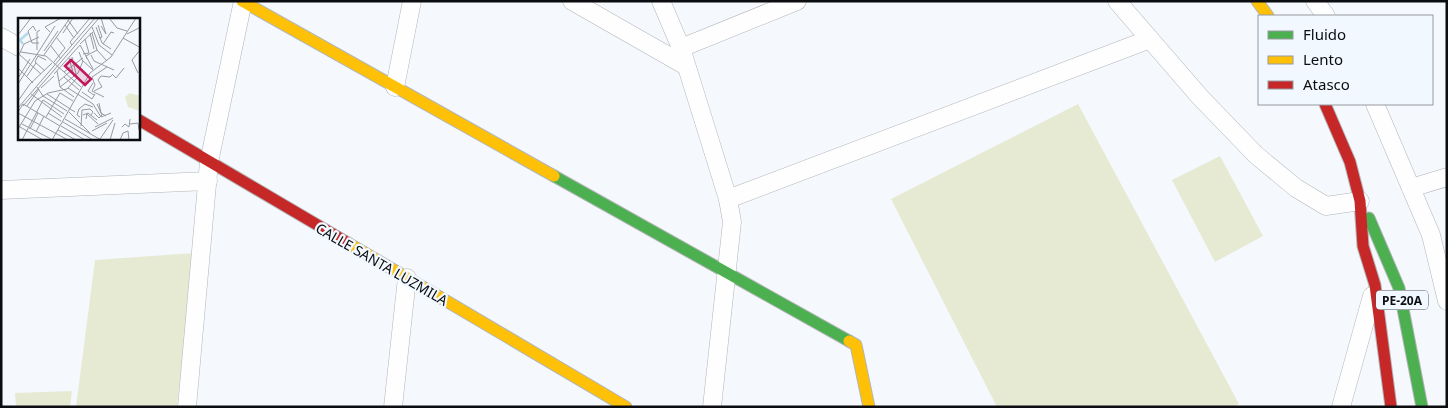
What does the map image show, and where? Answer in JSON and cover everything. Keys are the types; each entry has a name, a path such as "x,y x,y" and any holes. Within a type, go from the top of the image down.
{"main road":[{"path":"242,1 856,345 869,407"},
{"path":"1257,1 1267,15"},
{"name":"PE-20A","path":"1324,105 1350,162 1360,201 1363,246 1375,285 1391,407"},
{"name":"CALLE SANTA LUZMILA","path":"140,121 626,407"},
{"name":"PE-20A","path":"1360,201 1382,244 1399,288 1422,407"}],"street":[{"path":"187,407 209,162 242,1"},
{"path":"395,87 412,1"},
{"path":"572,1 686,66"},
{"path":"661,1 681,48 728,199 732,222 712,407"},
{"path":"681,48 797,1"},
{"path":"1117,1 1200,97 1256,155 1296,188 1326,206 1360,201"},
{"path":"1315,1 1325,15"},
{"path":"1,37 18,46"},
{"path":"728,199 1150,39"},
{"path":"1375,105 1431,235 1447,301"},
{"path":"1411,188 1447,177"},
{"path":"1,190 208,181"},
{"path":"393,407 407,278"},
{"path":"1341,407 1375,285"}],"green space":[{"path":"1078,104 1239,404 1233,407 997,407 891,199"},
{"path":"1220,156 1263,236 1215,262 1172,180"},
{"path":"194,253 177,407 76,407 95,260"},
{"path":"72,391 70,407 16,407 15,393"}],"traffic: fast":[{"path":"554,176 849,341"},
{"path":"1369,218 1399,288 1422,407"}],"traffic: slow":[{"path":"242,1 554,176"},
{"path":"1257,1 1267,15"},
{"path":"348,243 626,407"},
{"path":"849,341 856,345 869,407"}],"traffic: jam":[{"path":"1325,105 1350,162 1360,201 1363,246 1375,285 1391,407"},
{"path":"140,121 348,243"}]}
